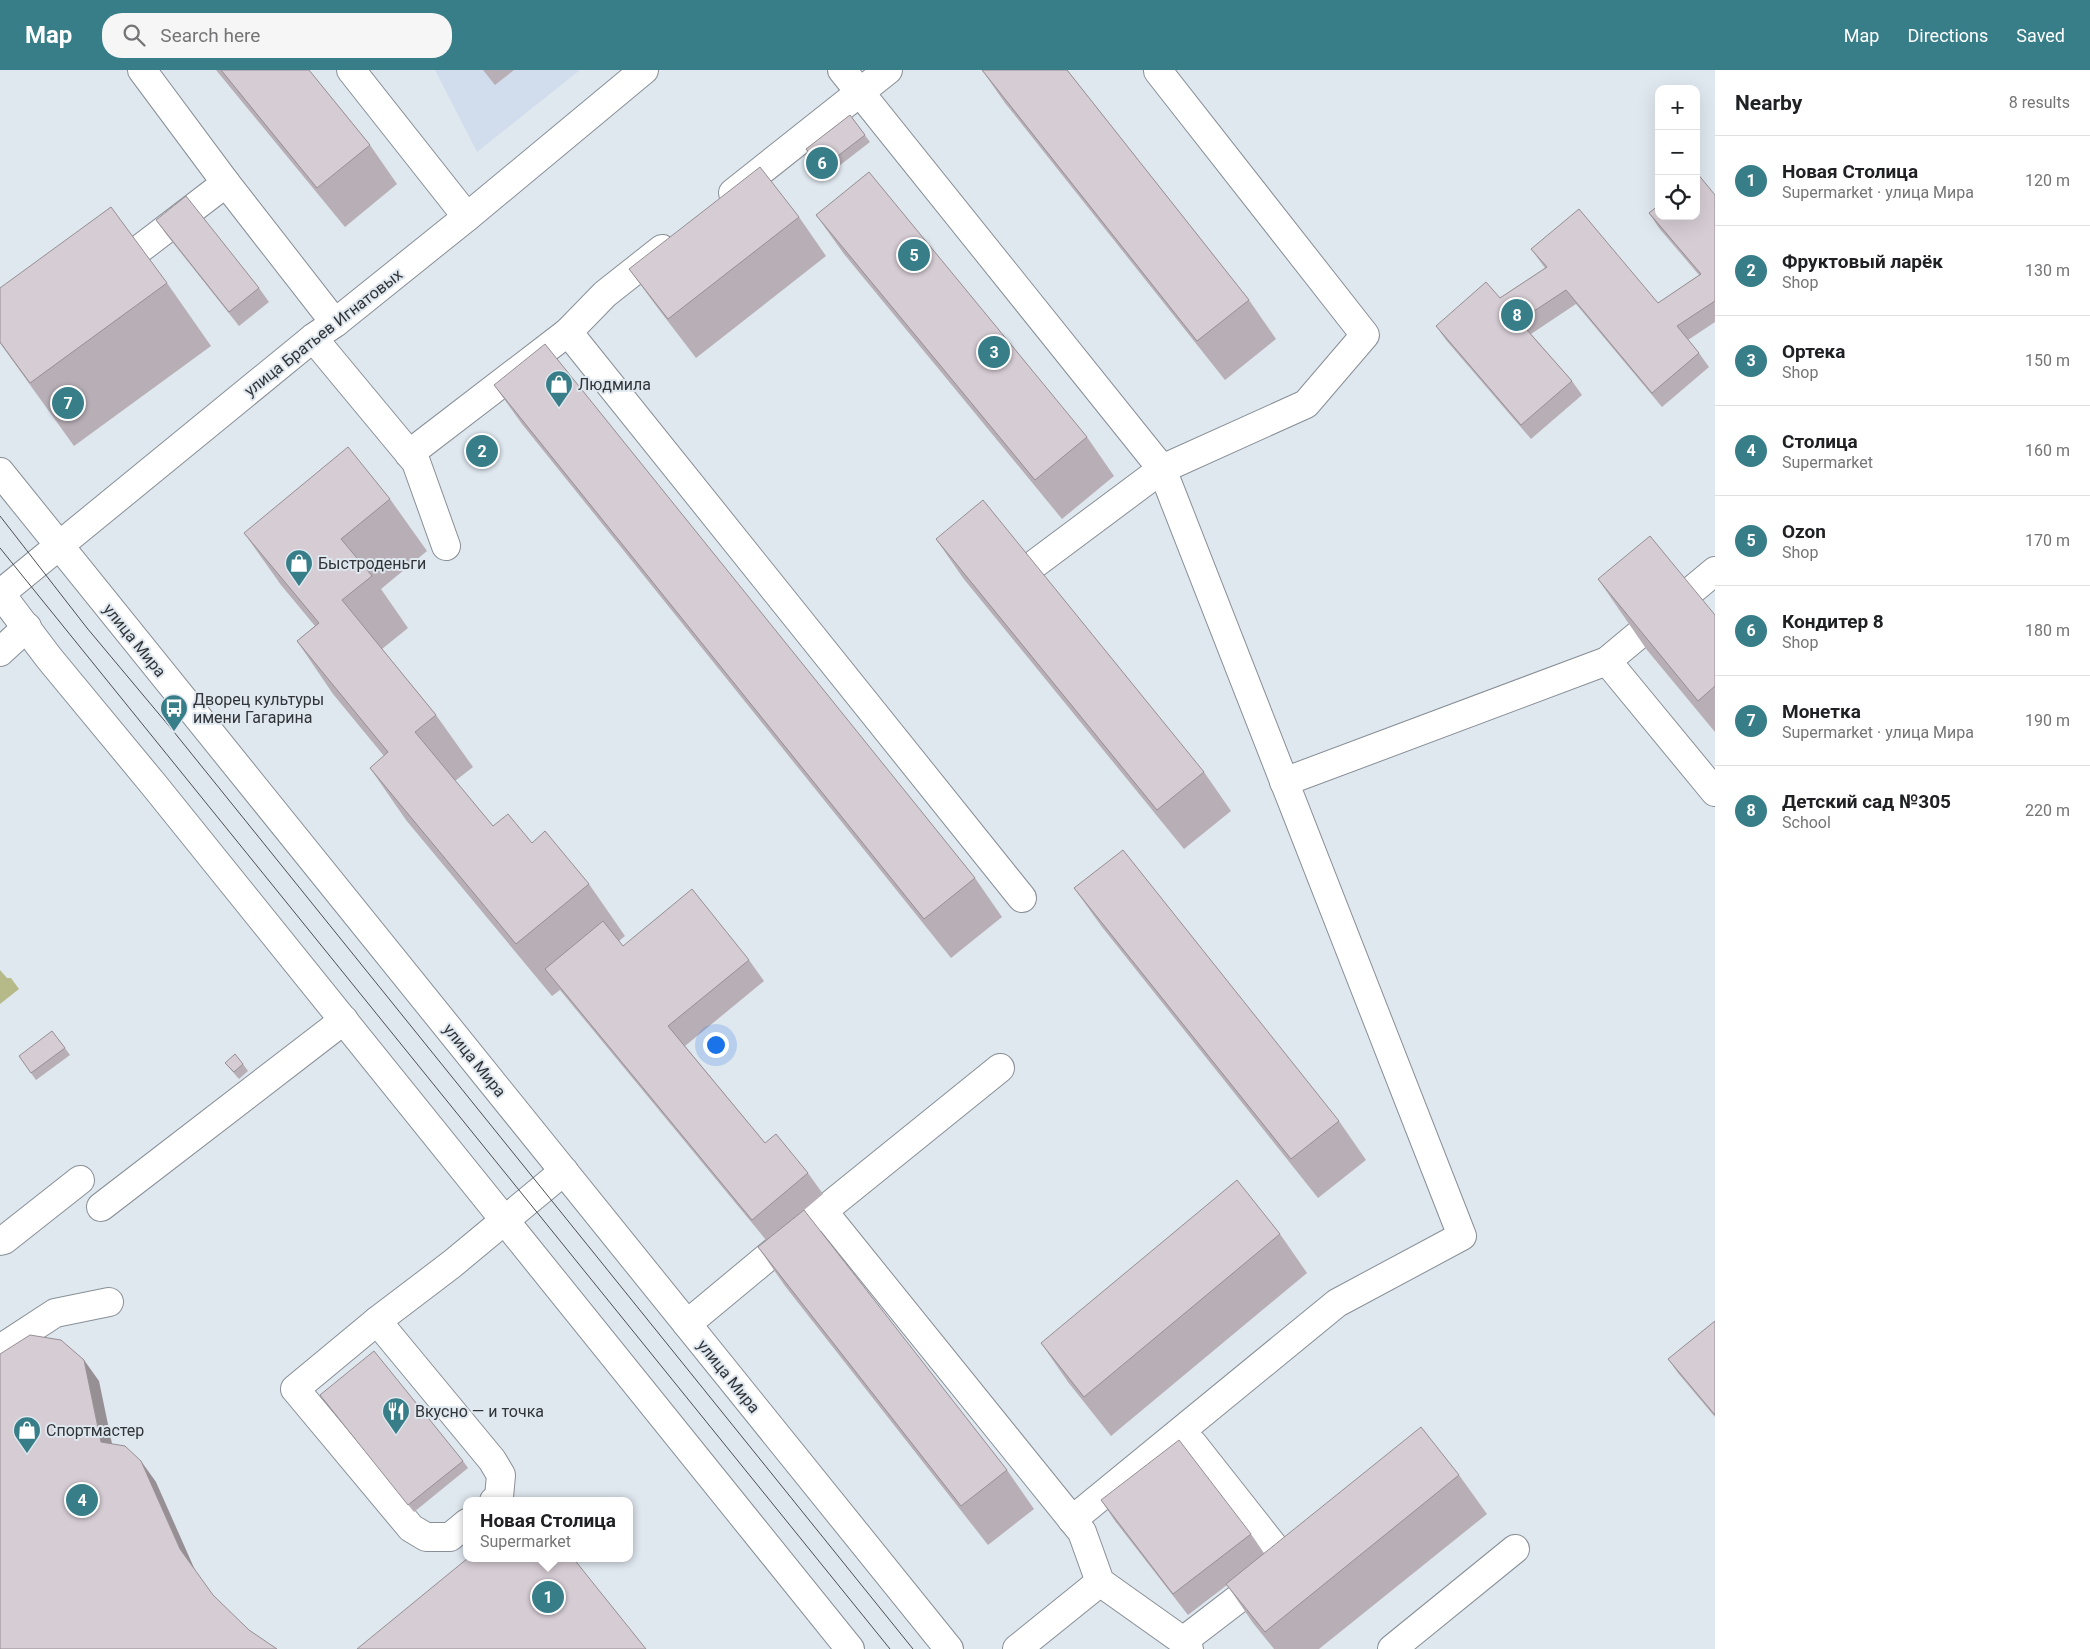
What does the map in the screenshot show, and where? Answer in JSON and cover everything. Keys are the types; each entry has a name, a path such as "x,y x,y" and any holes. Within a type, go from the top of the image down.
{"main road":[{"path":"142,70 226,183 335,323"},
{"path":"351,70 467,217"},
{"name":"улица Братьев Игнатовых","path":"0,594 313,338 335,323 467,217 644,70"},
{"path":"842,70 1162,468 1462,1236 1337,1303 1077,1526"},
{"path":"713,208 888,70"},
{"path":"1036,563 1162,468 1306,404 1365,335 1158,71"},
{"path":"95,283 226,183"},
{"path":"409,454 568,332 606,294 682,232"},
{"path":"568,332 1022,898"},
{"path":"313,338 416,462 446,546"},
{"name":"улица Мира","path":"0,472 949,1649"},
{"path":"1284,782 1607,661 1715,571"},
{"path":"0,594 27,626 49,658 505,1219 850,1649"},
{"path":"0,652 27,626"},
{"path":"1607,661 1715,792"},
{"path":"101,1207 344,1020"},
{"path":"687,1324 822,1211 1000,1068"},
{"path":"463,1526 450,1536 426,1537 411,1528 295,1389 377,1321 452,1264 564,1171"},
{"path":"0,1241 4,1240 80,1180"},
{"path":"822,1211 1077,1526 1100,1582 1186,1645 1286,1562 1193,1444 1077,1526"},
{"path":"0,1349 55,1313 109,1302"},
{"path":"377,1321 492,1460 501,1475 499,1497"},
{"path":"1392,1649 1515,1549"},
{"path":"1017,1649 1100,1582"}],"shaded area":[{"path":"435,70 580,70 477,152"}],"green space":[{"path":"0,970 7,978 11,978 19,989 0,1004"}],"building":[{"path":"221,70 309,70 370,145 317,188"},
{"path":"982,70 1067,70 1249,300 1197,341"},
{"path":"850,115 865,135 821,169 806,149"},
{"path":"760,167 799,217 668,319 629,269"},
{"path":"869,172 1087,437 1035,480 816,215"},
{"path":"1700,177 1715,195 1715,301 1677,326 1699,353 1652,393 1566,290 1519,321 1572,381 1521,425 1436,326 1486,282 1500,298 1547,267 1531,249 1579,209 1658,303 1701,274 1649,213 1655,208 1655,220 1700,220"},
{"path":"186,196 259,288 229,312 156,220"},
{"path":"111,207 167,283 30,383 0,342 0,288"},
{"path":"545,344 975,878 924,919 494,385"},
{"path":"348,447 390,499 341,539 372,576 342,600 436,715 415,732 493,826 508,814 532,843 545,831 589,884 516,944 370,768 388,752 297,641 319,623 244,533"},
{"path":"983,500 1204,772 1157,810 936,539"},
{"path":"1650,536 1715,615 1715,686 1698,701 1598,579"},
{"path":"1123,850 1339,1121 1291,1159 1074,888"},
{"path":"692,889 749,960 668,1026 765,1143 776,1134 808,1173 752,1220 545,969 603,921 623,946"},
{"path":"52,1031 65,1048 31,1073 19,1056"},
{"path":"235,1054 243,1064 234,1072 225,1063"},
{"path":"1237,1180 1280,1234 1084,1397 1041,1343"},
{"path":"804,1210 1007,1470 961,1506 758,1247"},
{"path":"1715,1321 1715,1415 1668,1359"},
{"path":"30,1335 61,1340 84,1360 101,1442 125,1446 141,1461 180,1549 213,1595 249,1630 277,1649 0,1649 0,1354"},
{"name":"Вкусно — и точка","path":"374,1351 463,1461 408,1505 320,1395"},
{"path":"1421,1427 1459,1475 1265,1632 1226,1584"},
{"path":"1179,1440 1251,1534 1173,1594 1101,1500"},
{"path":"463,1562 576,1562 646,1649 357,1649"}],"tram line":[{"path":"0,516 87,628 174,732 913,1649"},
{"path":"0,548 890,1649"}],"place":[{"name":"Кондитер 8","path":"822,163"},
{"name":"Ozon","path":"914,255"},
{"name":"Детский сад №305","path":"1517,315"},
{"name":"Ортека","path":"994,352"},
{"name":"Монетка","path":"68,403"},
{"name":"Людмила","path":"559,408"},
{"name":"Фруктовый ларёк","path":"482,451"},
{"name":"Быстроденьги","path":"299,587"},
{"name":"Дворец культуры имени Гагарина","path":"174,732"},
{"name":"Вкусно — и точка","path":"396,1435"},
{"name":"Спортмастер","path":"27,1454"},
{"name":"Столица","path":"82,1500"},
{"name":"Новая Столица","path":"548,1597"}]}
